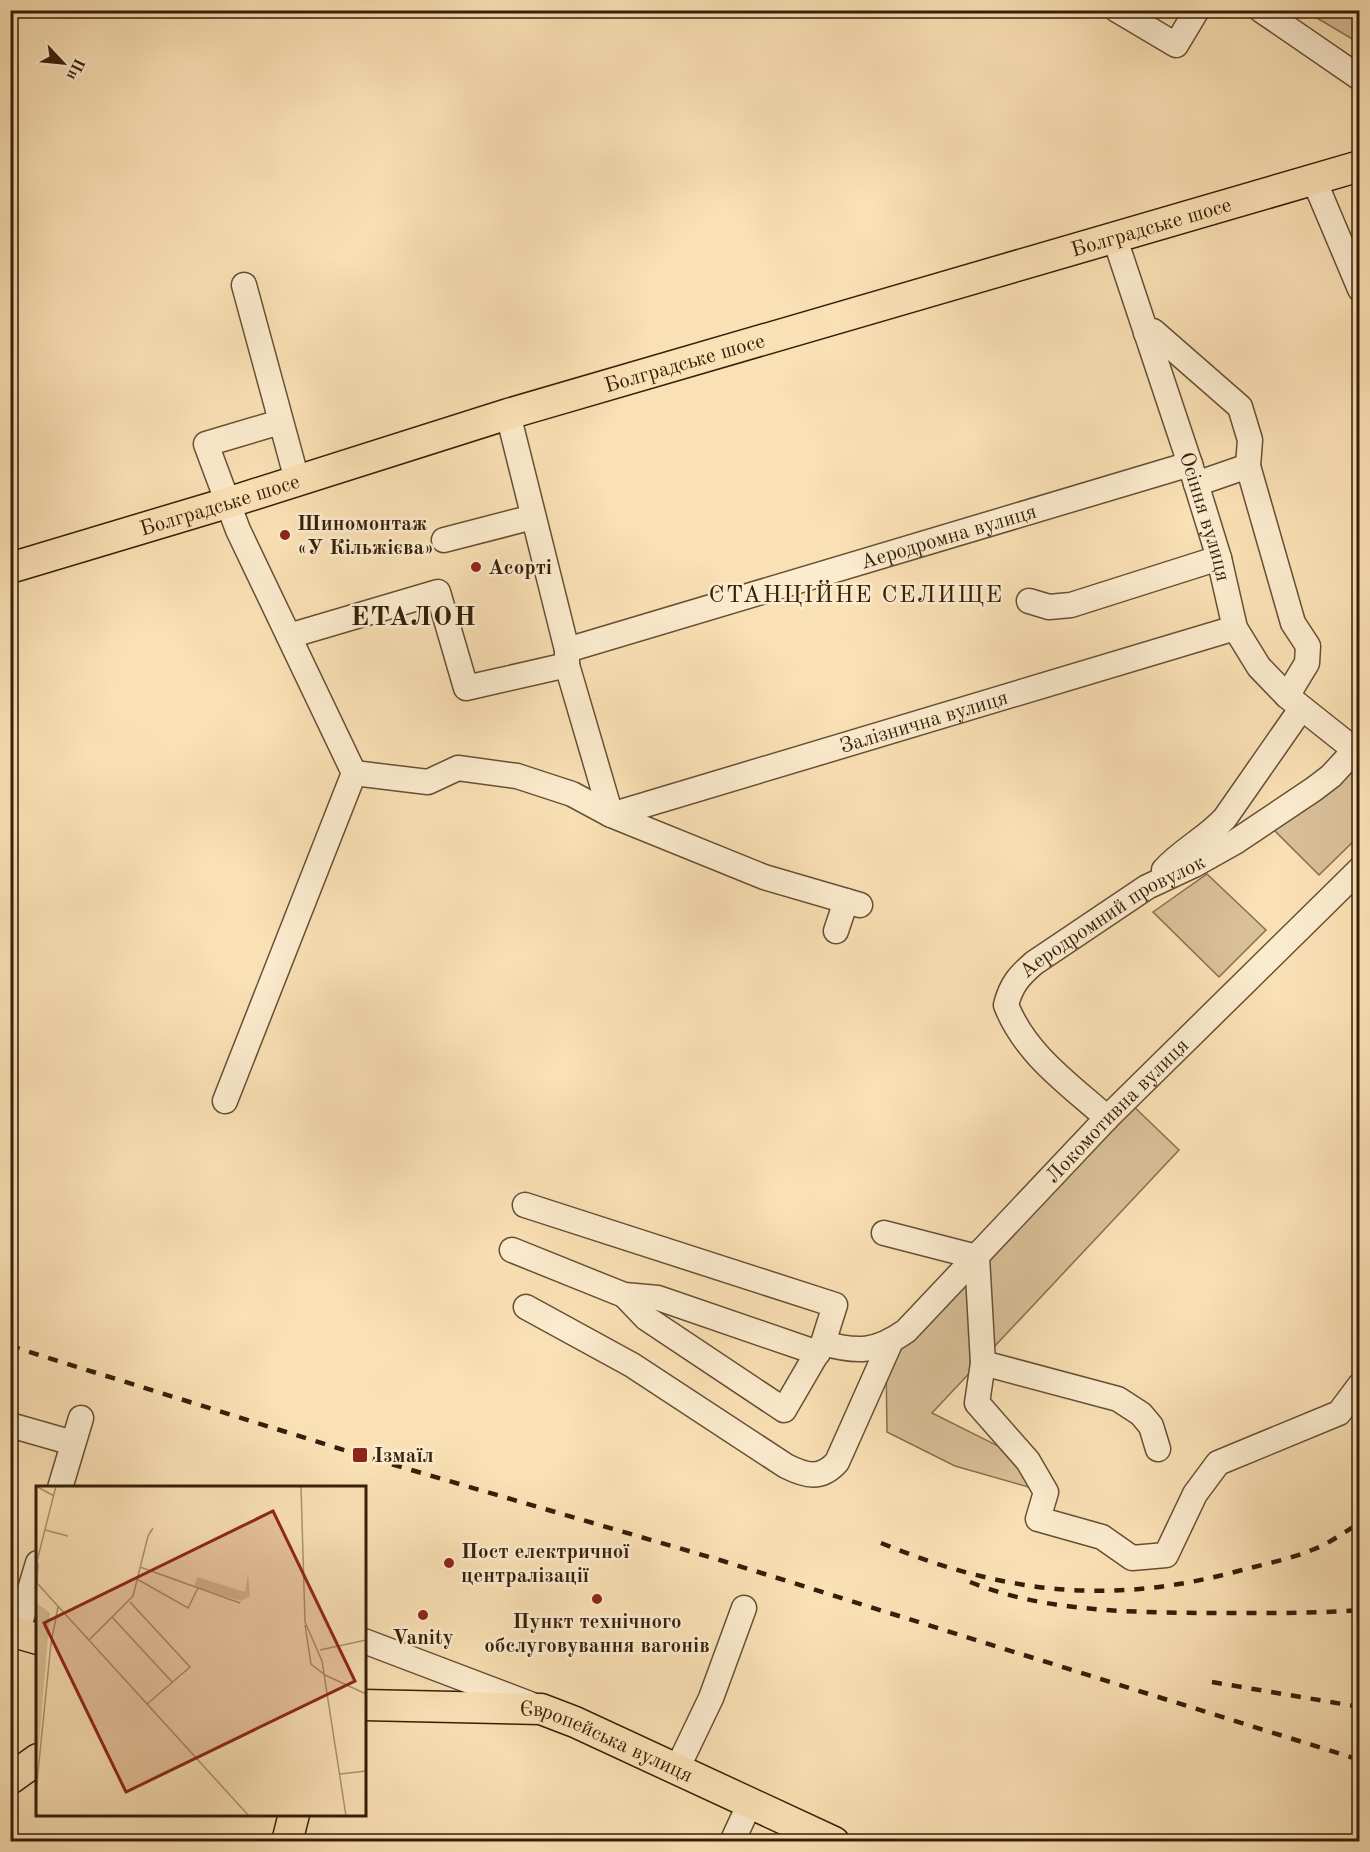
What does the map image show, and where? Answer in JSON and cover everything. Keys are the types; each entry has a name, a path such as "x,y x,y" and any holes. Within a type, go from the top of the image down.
{"main road":[{"name":"Болградське шосе","path":"10,567 227,503 508,414 1359,166"},
{"name":"Європейська вулиця","path":"366,1705 541,1708 834,1842"},
{"path":"10,1779 36,1760"},
{"path":"287,1842 294,1816"}],"street":[{"path":"1117,10 1176,45 1197,10"},
{"path":"1261,10 1359,78"},
{"path":"1314,180 1359,289"},
{"name":"Осіння вулиця","path":"1114,239 1193,474 1219,558 1235,628 1259,667 1294,702 1357,752"},
{"path":"244,285 297,480"},
{"path":"1146,333 1153,331 1240,407 1250,440 1248,466 1293,623 1308,646 1307,663 1294,702 1225,818 1211,834 1173,859 1147,887"},
{"path":"508,414 567,657 611,815"},
{"path":"225,1101 354,773 227,503 206,444 280,422"},
{"name":"Аеродромна вулиця","path":"289,636 438,592 466,688 1193,474 1248,466"},
{"path":"444,540 533,517"},
{"path":"1029,601 1049,607 1071,605 1219,558"},
{"name":"Залізнична вулиця","path":"611,815 1235,628"},
{"name":"Аеродромний провулок","path":"1107,1118 1041,1059 1012,1020 1006,1005 1010,989 1019,975 1147,887 1194,865 1235,842 1314,789 1357,752"},
{"path":"354,773 428,782 458,768 518,776 572,794 611,815 764,877 853,903 836,931"},
{"name":"Локомотивна вулиця","path":"883,1345 906,1331 1107,1118 1359,869"},
{"path":"525,1205 835,1305 821,1348 784,1410 646,1318 624,1295"},
{"path":"884,1233 977,1257 983,1363 977,1403 1028,1461 1046,1492 1038,1519 1102,1537 1132,1558 1166,1555 1195,1494 1218,1463 1339,1413 1359,1385"},
{"path":"512,1250 624,1295 658,1298 821,1348 846,1349 883,1345 837,1462 829,1472 812,1476 798,1472 769,1456 624,1361 526,1306"},
{"path":"983,1363 1118,1399 1141,1414 1151,1426 1158,1449"},
{"path":"61,1486 81,1418"},
{"path":"10,1425 73,1443"},
{"path":"22,1634 36,1572"},
{"path":"676,1769 711,1698 744,1608"},
{"path":"366,1642 541,1708"},
{"path":"448,1707 454,1674"},
{"path":"732,1842 750,1803"}],"shaded area":[{"path":"1305,11 1359,11 1359,43"},
{"path":"1355,770 1359,774 1359,836 1319,875 1273,829"},
{"path":"1207,874 1266,930 1219,977 1153,912"},
{"path":"1127,1100 1179,1150 932,1413 1028,1461 1046,1492 955,1466 887,1432 886,1358"}],"railway":[{"path":"10,1346 360,1455 723,1561 1360,1760"},
{"path":"881,1543 971,1574 1059,1589 1103,1591 1148,1588 1194,1581 1277,1561 1318,1547 1360,1523"},
{"path":"970,1582 1025,1599 1083,1608 1171,1613 1360,1610"},
{"path":"1212,1682 1360,1707"}],"place":[{"name":"Шиномонтаж «У Кільжієва»","path":"285,535"},
{"name":"Асорті","path":"476,567"},
{"name":"Ізмаїл","path":"360,1455"},
{"name":"Пост електричної централізації","path":"449,1563"},
{"name":"Пункт технічного обслуговування вагонів","path":"597,1599"},
{"name":"Vanity","path":"423,1615"}],"district":[{"name":"СТАНЦІЙНЕ СЕЛИЩЕ","path":"856,594"},
{"name":"ЕТАЛОН","path":"414,616"}]}
